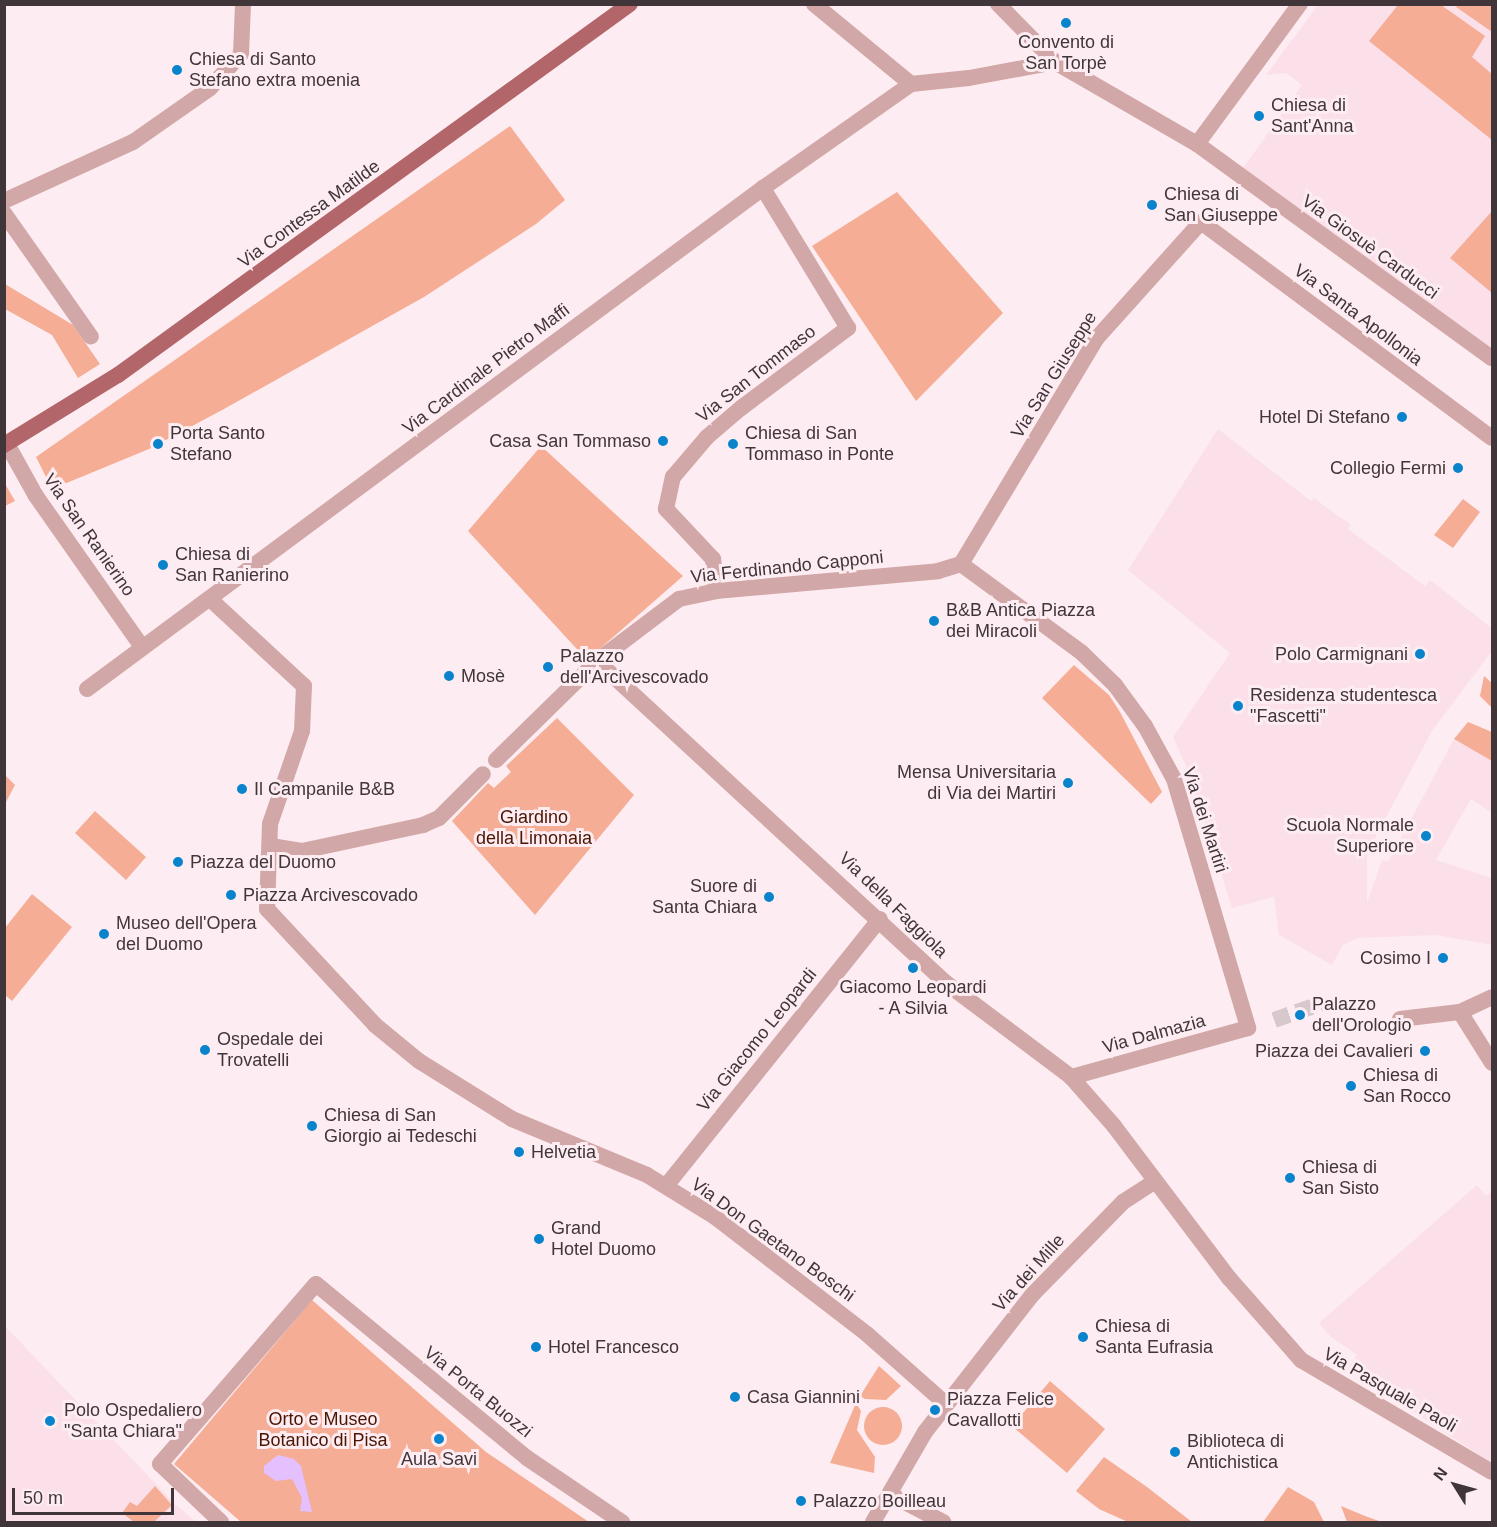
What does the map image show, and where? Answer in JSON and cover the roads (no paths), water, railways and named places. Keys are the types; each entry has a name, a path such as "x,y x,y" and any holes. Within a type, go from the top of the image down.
{"main road":[{"name":"Via Contessa Matilde","path":"6,445 118,375 630,4"}],"street":[{"path":"4,201 133,142 210,88 241,54 243,4"},
{"path":"814,4 911,84 969,78 1055,62"},
{"name":"Via Giosuè Carducci","path":"998,4 1055,62 1197,144 1492,358"},
{"path":"1197,144 1300,4"},
{"name":"Via Cardinale Pietro Maffi","path":"87,689 763,188 911,84"},
{"name":"Via San Tommaso","path":"716,591 713,559 666,509 673,477 707,437 732,415 848,328 763,188"},
{"path":"4,213 91,336"},
{"name":"Via Santa Apollonia","path":"1201,222 1492,438"},
{"name":"Via San Giuseppe","path":"961,564 1096,339 1201,222"},
{"name":"Via San Ranierino","path":"6,445 36,496 142,647"},
{"name":"Via Ferdinando Capponi","path":"496,760 597,661 679,600 716,591 938,571 961,564"},
{"name":"Via dei Martiri","path":"961,564 1082,653 1115,685 1145,726 1174,779 1248,1028"},
{"path":"210,599 304,686 306,698 294,762 270,824 271,846 295,852 312,850 439,818 483,774"},
{"name":"Via della Faggiola","path":"597,661 946,982 1071,1077 1114,1126 1154,1182"},
{"name":"Via Don Gaetano Boschi","path":"271,846 267,909 375,1025 419,1061 512,1119 621,1163 666,1186 716,1217 875,1341 946,1404"},
{"name":"Via Giacomo Leopardi","path":"666,1186 880,919"},
{"path":"1400,1019 1460,1012 1492,997"},
{"path":"1460,1012 1492,1063"},
{"name":"Via Dalmazia","path":"1071,1077 1248,1028"},
{"name":"Via Pasquale Paoli","path":"1154,1182 1281,1341 1316,1371 1492,1472"},
{"name":"Via dei Mille","path":"946,1404 1032,1295 1123,1202 1154,1182"},
{"name":"Via Porta Buozzi","path":"221,1522 160,1464 316,1284 527,1458 622,1522"},
{"path":"873,1522 891,1495 915,1447 946,1404"},
{"path":"891,1495 943,1522"}],"tunnel":[{"path":"1274,1020 1320,1004"}],"place":[{"name":"Convento di San Torpè","path":"1066,23"},
{"name":"Chiesa di Santo Stefano extra moenia","path":"177,70"},
{"name":"Chiesa di Sant'Anna","path":"1259,116"},
{"name":"Chiesa di San Giuseppe","path":"1152,205"},
{"name":"Hotel Di Stefano","path":"1402,417"},
{"name":"Casa San Tommaso","path":"663,441"},
{"name":"Porta Santo Stefano","path":"158,444"},
{"name":"Chiesa di San Tommaso in Ponte","path":"733,444"},
{"name":"Collegio Fermi","path":"1458,468"},
{"name":"Chiesa di San Ranierino","path":"163,565"},
{"name":"B&B Antica Piazza dei Miracoli","path":"934,621"},
{"name":"Polo Carmignani","path":"1420,654"},
{"name":"Palazzo dell'Arcivescovado","path":"548,667"},
{"name":"Mosè","path":"449,676"},
{"name":"Residenza studentesca \"Fascetti\"","path":"1238,706"},
{"name":"Mensa Universitaria di Via dei Martiri","path":"1068,783"},
{"name":"Il Campanile B&B","path":"242,789"},
{"name":"Scuola Normale Superiore","path":"1426,836"},
{"name":"Piazza del Duomo","path":"178,862"},
{"name":"Piazza Arcivescovado","path":"231,895"},
{"name":"Suore di Santa Chiara","path":"769,897"},
{"name":"Museo dell'Opera del Duomo","path":"104,934"},
{"name":"Cosimo I","path":"1443,958"},
{"name":"Giacomo Leopardi - A Silvia","path":"913,968"},
{"name":"Palazzo dell'Orologio","path":"1300,1015"},
{"name":"Ospedale dei Trovatelli","path":"205,1050"},
{"name":"Piazza dei Cavalieri","path":"1425,1051"},
{"name":"Chiesa di San Rocco","path":"1351,1086"},
{"name":"Chiesa di San Giorgio ai Tedeschi","path":"312,1126"},
{"name":"Helvetia","path":"519,1152"},
{"name":"Chiesa di San Sisto","path":"1290,1178"},
{"name":"Grand Hotel Duomo","path":"539,1239"},
{"name":"Chiesa di Santa Eufrasia","path":"1083,1337"},
{"name":"Hotel Francesco","path":"536,1347"},
{"name":"Casa Giannini","path":"735,1397"},
{"name":"Piazza Felice Cavallotti","path":"935,1410"},
{"name":"Polo Ospedaliero \"Santa Chiara\"","path":"50,1421"},
{"name":"Aula Savi","path":"439,1439"},
{"name":"Biblioteca di Antichistica","path":"1175,1452"},
{"name":"Palazzo Boilleau","path":"801,1501"}],"park label":[{"name":"Giardino della Limonaia","path":"534,828"},
{"name":"Orto e Museo Botanico di Pisa","path":"323,1430"}]}
